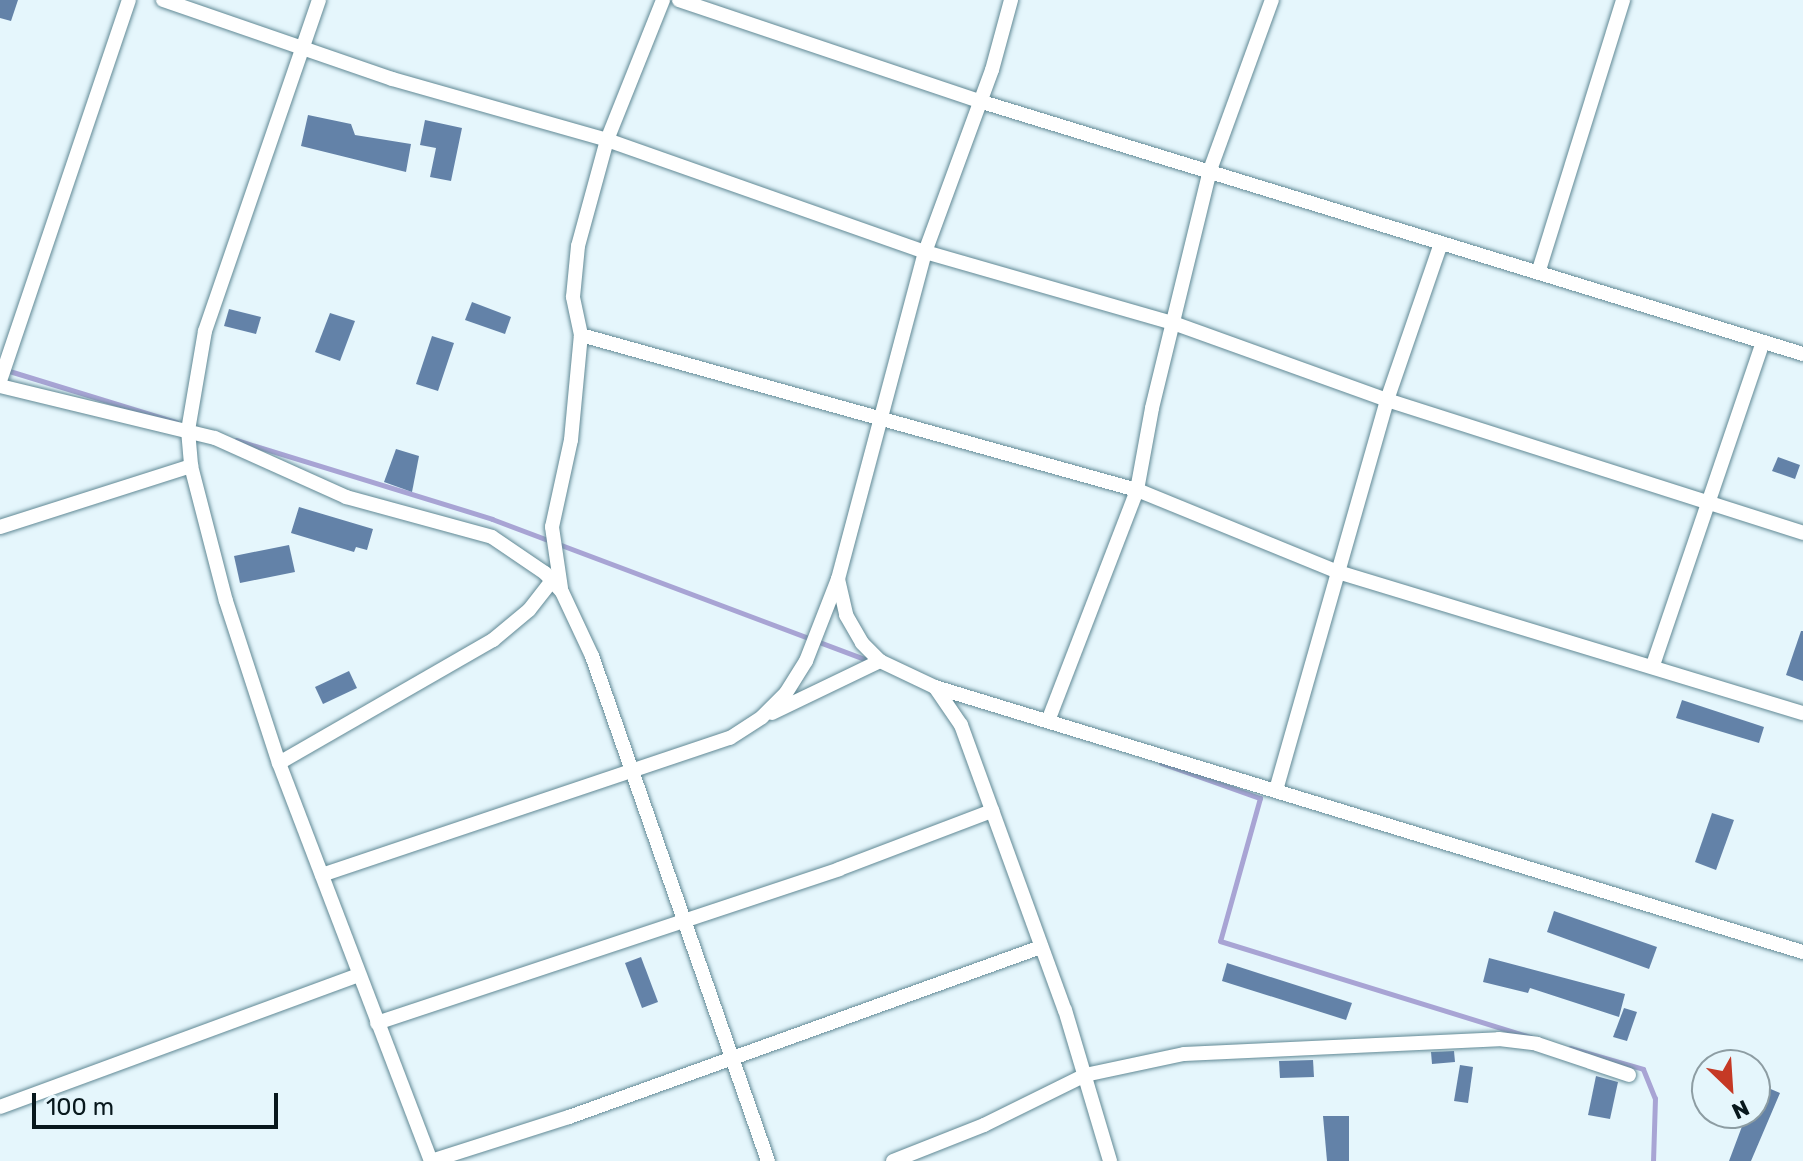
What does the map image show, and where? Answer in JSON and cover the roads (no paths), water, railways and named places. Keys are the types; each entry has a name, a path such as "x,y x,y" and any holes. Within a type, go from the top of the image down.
{"street":[{"path":"129,0 0,383 188,430 346,497 492,537 524,554 557,586 592,656 627,768 687,921 768,1161"},
{"path":"163,0 392,79 607,140 925,252 1176,324 1387,400 1707,506 1803,533"},
{"path":"319,0 205,331 188,430 191,466 226,601 279,763 431,1161 732,1060 1041,947"},
{"path":"557,586 552,527 571,440 581,335 573,297 578,246 607,140 663,0"},
{"path":"679,0 979,101 1441,243 1539,270 1803,354"},
{"path":"762,717 806,661 838,579 925,252 1002,40 1011,0"},
{"path":"1048,721 1137,490 1152,408 1176,324 1210,170 1272,0"},
{"path":"1539,270 1623,0"},
{"path":"1276,790 1387,400 1441,243"},
{"path":"581,335 1137,490 1338,572 1653,665 1803,713"},
{"path":"1653,665 1763,342"},
{"path":"0,527 191,466"},
{"path":"838,579 846,615 862,643 880,661 935,687 1803,952"},
{"path":"279,763 493,640 557,586"},
{"path":"322,875 627,768 730,738 762,717 880,661"},
{"path":"935,687 961,725 1085,1075 1110,1161"},
{"path":"377,1023 687,921 992,811"},
{"path":"0,1107 358,975"},
{"path":"893,1161 984,1125 1085,1075 1184,1054 1499,1039 1537,1044 1629,1075"}],"waterway":[{"path":"6,370 176,422"},
{"path":"236,440 492,519 872,662"},
{"path":"1161,763 1260,798 1220,941 1530,1037"},
{"path":"1570,1048 1643,1069 1655,1098 1653,1161"}]}
